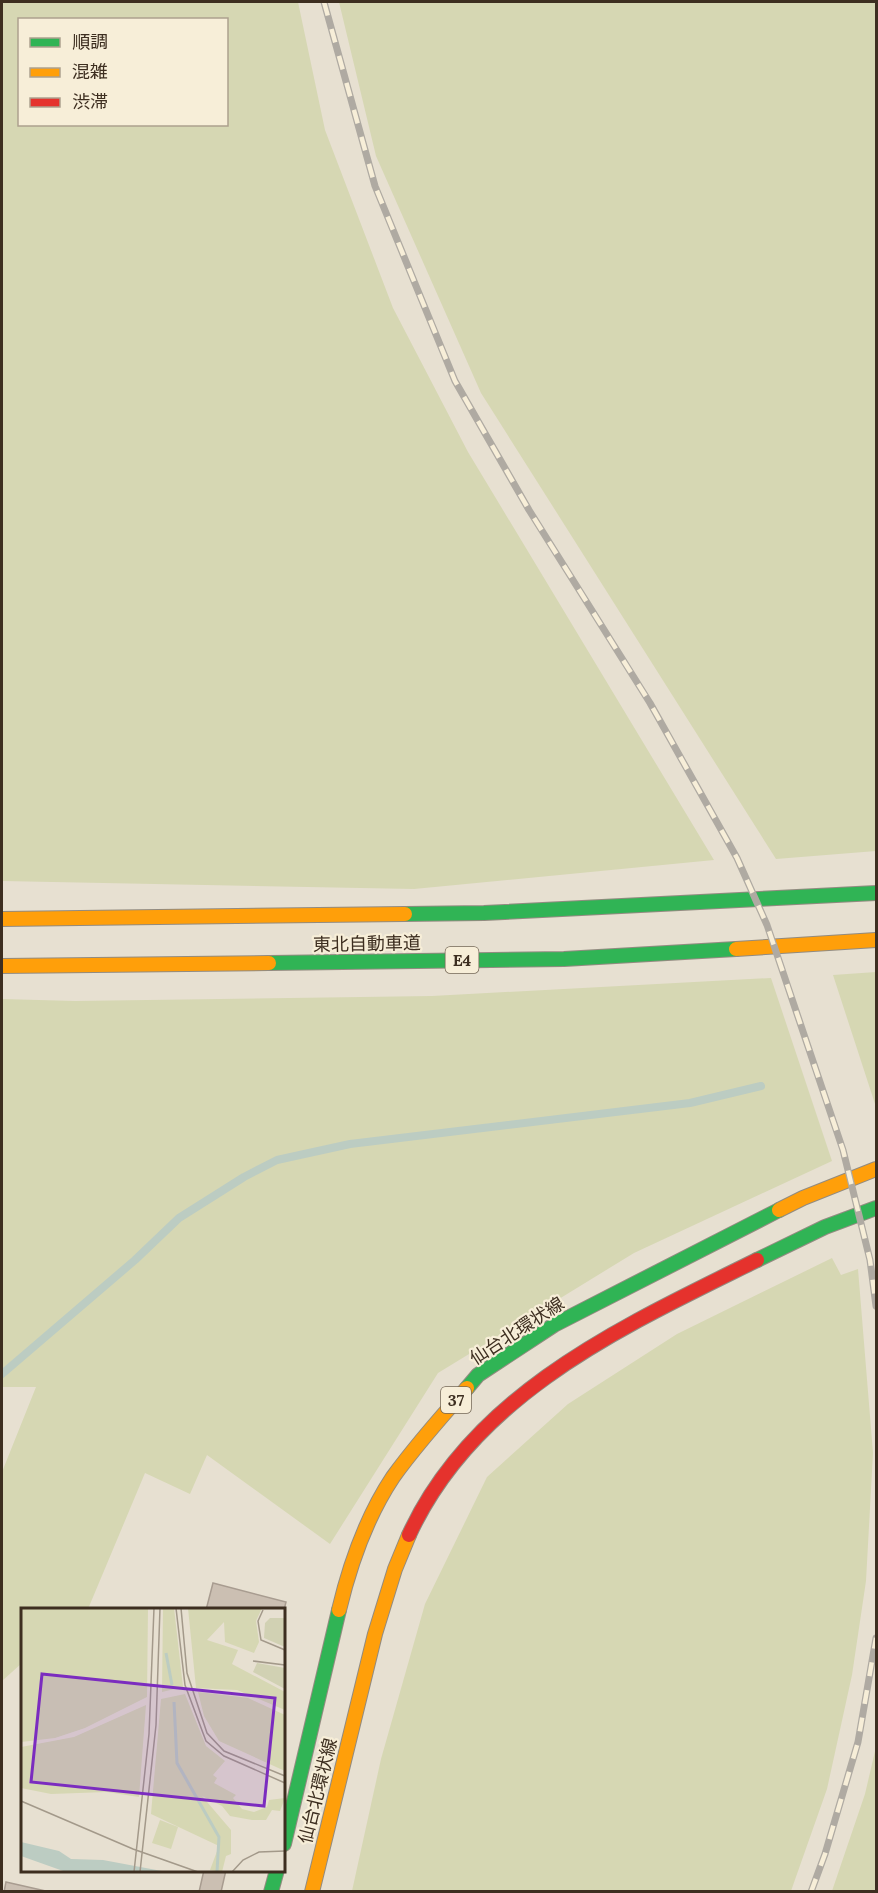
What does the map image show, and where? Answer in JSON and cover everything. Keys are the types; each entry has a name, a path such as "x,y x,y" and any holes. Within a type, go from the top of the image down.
{"main road":[{"name":"東北自動車道","path":"2,919 484,913 876,893"},
{"name":"東北自動車道","path":"2,966 564,959 876,940"},
{"name":"仙台北環状線","path":"285,1840 346,1580 367,1526 392,1479 426,1434 478,1375 554,1325 802,1198 876,1169"},
{"name":"仙台北環状線","path":"312,1892 378,1623 392,1577 413,1526 435,1487 465,1446 503,1409 542,1378 598,1343 820,1228 876,1208"},
{"path":"271,1892 276,1872"}],"green space":[{"path":"2,2 298,2 325,130 393,308 468,452 714,860 414,889 2,881"},
{"path":"339,2 876,2 876,851 776,859 481,393 376,156"},
{"path":"876,972 876,1107 833,975"},
{"path":"771,978 832,1161 634,1253 438,1373 330,1544 207,1455 190,1494 145,1473 88,1608 21,1608 21,1664 2,1681 2,1472 36,1387 3,1387 2,1390 2,999 75,1001 432,996"},
{"path":"832,1258 841,1275 858,1269 873,1453 866,1581 852,1675 827,1789 791,1891 352,1891 381,1759 425,1604 487,1477 568,1404 677,1334"},
{"path":"876,1747 876,1891 832,1891 865,1794"}],"building":[{"path":"213,1583 286,1602 284,1608 207,1608"},
{"path":"204,1872 226,1872 221,1892 199,1892"},
{"path":"6,1882 50,1892 4,1892"}],"waterway":[{"path":"2,1374 135,1260 179,1218 244,1177 277,1160 350,1144 690,1103 761,1086"}],"railway":[{"path":"324,2 375,186 455,381 529,510 650,703 737,858 767,925 843,1150 870,1260 876,1306"},
{"path":"811,1892 825,1854 858,1742 876,1638"}],"traffic: fast":[{"path":"405,914 484,913 876,893"},
{"path":"269,963 564,959 736,949"},
{"path":"757,1260 825,1227 876,1208"},
{"path":"467,1388 478,1375 554,1325 779,1210"},
{"path":"285,1840 339,1610"},
{"path":"271,1892 276,1872"}],"traffic: slow":[{"path":"2,919 405,914"},
{"path":"736,949 876,940"},
{"path":"2,966 269,963"},
{"path":"779,1210 876,1169"},
{"path":"339,1610 360,1541 384,1492 393,1477 438,1420 467,1388"},
{"path":"312,1892 375,1634 395,1569 409,1535"}],"traffic: jam":[{"path":"409,1535 437,1485 472,1441 513,1403 558,1369 606,1339 757,1260"}]}
